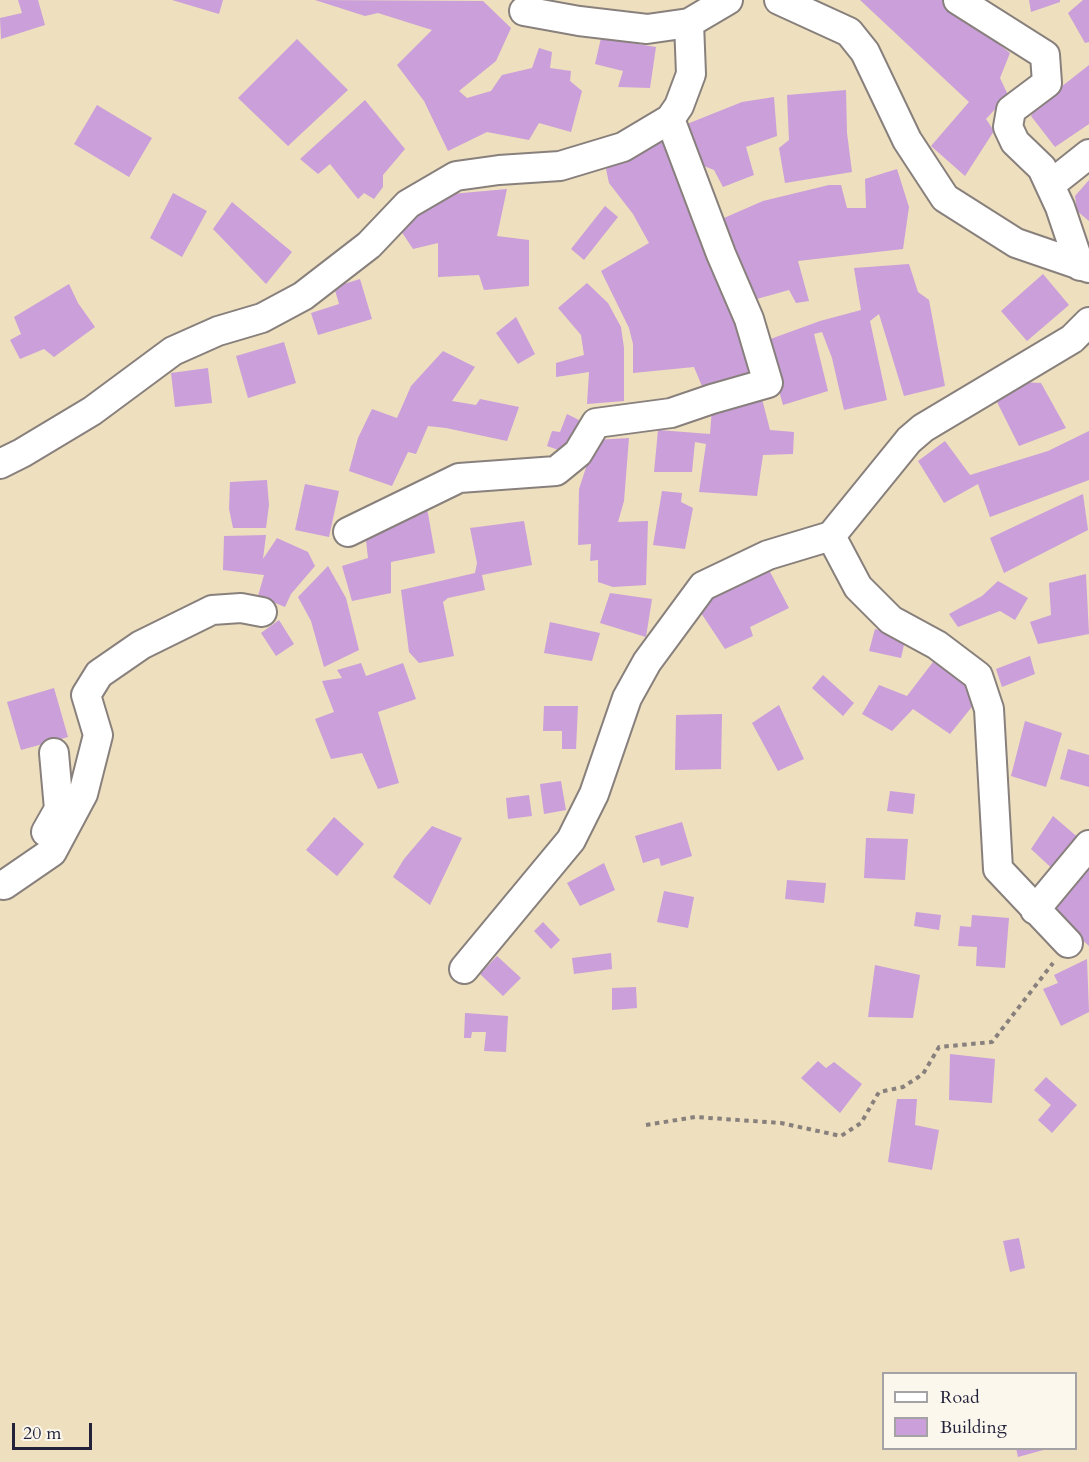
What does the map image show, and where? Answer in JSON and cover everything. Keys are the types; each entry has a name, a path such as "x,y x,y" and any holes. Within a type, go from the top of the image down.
{"street":[{"path":"524,11 579,21 647,29 689,23 728,0"},
{"path":"958,0 1045,55 1047,83 1011,110 1008,127 1015,142 1042,168 1084,267"},
{"path":"784,1 849,32 865,52 907,140 945,198 1016,243 1084,267"},
{"path":"0,464 92,411 173,351 218,332 262,318 303,296 369,245 408,204 456,176 499,170 560,166 623,147 670,119 679,106 691,74 689,23"},
{"path":"348,532 459,478 556,471 578,453 596,423 671,413 768,383 749,319 721,254 670,119"},
{"path":"1050,185 1089,154"},
{"path":"464,969 571,840 594,794 627,698 647,662 703,586 768,555 831,536 909,440 923,428 1072,339 1089,322"},
{"path":"831,536 858,587 891,620 937,645 978,676 989,709 998,868 1068,943"},
{"path":"2,887 52,852 83,794 98,735 86,695 99,674 141,645 212,610 241,608 262,612"},
{"path":"2,887 34,851 59,809 54,753"},
{"path":"1035,910 1089,845"}],"path":[{"path":"646,1125 695,1116 781,1124 841,1136 861,1123 879,1092 903,1087 923,1074 939,1047 992,1042 1068,943"}],"building":[{"path":"18,0 38,0 45,25 1,39 0,18 22,13"},
{"path":"172,0 223,0 219,14"},
{"path":"315,0 483,1 511,28 496,61 459,91 467,98 491,91 502,75 532,68 539,48 552,52 550,68 571,71 570,81 582,91 571,132 539,123 529,140 487,132 448,151 424,101 397,65 432,30 378,13 365,16"},
{"path":"860,0 943,0 1010,53 1000,78 1008,95 986,119 994,131 965,176 931,146 969,102"},
{"path":"1029,0 1060,0 1060,2 1031,12"},
{"path":"1083,0 1089,0 1089,42 1085,43 1068,13"},
{"path":"601,38 656,47 650,88 618,87 623,71 595,64"},
{"path":"297,39 348,90 288,146 238,98"},
{"path":"1089,65 1089,124 1055,147 1031,116 1038,105"},
{"path":"846,90 847,133 852,172 785,183 779,148 789,140 787,95"},
{"path":"774,97 777,136 746,147 754,175 723,187 714,170 704,166 687,124 742,102"},
{"path":"365,100 405,149 383,175 383,187 374,199 364,193 358,199 330,164 318,174 300,159"},
{"path":"97,105 152,138 129,177 74,144"},
{"path":"660,136 690,202 734,314 754,376 704,391 694,367 633,373 633,344 629,328 601,271 649,243 633,214 609,183 606,169"},
{"path":"897,169 909,207 903,249 798,261 809,301 796,303 789,290 746,302 724,218 763,201 829,185 841,185 847,208 866,208 865,179"},
{"path":"1089,180 1089,221 1077,211 1075,196"},
{"path":"507,189 497,236 529,240 529,286 484,290 479,275 438,277 438,243 413,249 399,228 420,206 451,194"},
{"path":"173,193 207,211 182,257 150,238"},
{"path":"232,202 292,252 266,284 213,229"},
{"path":"605,206 618,217 584,260 571,249"},
{"path":"909,264 918,292 929,300 945,386 904,396 879,314 870,321 887,400 844,410 832,358 822,332 814,334 828,391 783,405 765,341 820,321 861,310 854,268"},
{"path":"1043,274 1069,305 1027,341 1001,311"},
{"path":"360,279 372,319 318,335 311,313 339,304 334,287"},
{"path":"587,283 608,303 621,327 624,348 624,401 587,404 589,372 556,377 556,363 584,355 581,335 558,308"},
{"path":"69,284 78,303 95,327 54,357 44,349 20,359 10,340 21,334 14,317"},
{"path":"516,317 535,354 518,364 496,333"},
{"path":"284,342 296,383 248,398 236,356"},
{"path":"443,351 475,367 452,401 476,405 480,399 519,407 507,441 428,426 416,454 408,452 392,486 349,471 358,438 372,409 397,418 411,386"},
{"path":"208,368 212,403 175,407 171,373"},
{"path":"1021,382 1041,383 1066,428 1019,446 995,398"},
{"path":"761,395 770,430 794,432 793,454 763,455 757,496 699,492 706,444 695,442 692,472 654,472 658,430 710,434 712,408"},
{"path":"567,414 579,420 567,453 547,446 552,431 560,432"},
{"path":"1089,431 1089,480 990,517 978,484 944,503 918,461 945,441 970,475 1048,451"},
{"path":"629,438 624,501 618,522 648,521 646,585 613,587 598,582 598,560 590,561 591,544 578,545 579,489 595,440"},
{"path":"267,480 269,505 266,528 233,528 229,509 230,482"},
{"path":"305,484 339,491 329,537 295,530"},
{"path":"662,491 682,493 681,502 693,508 685,549 653,545"},
{"path":"1083,494 1088,530 1004,573 990,538"},
{"path":"427,508 435,553 391,562 391,593 352,601 342,566 368,558 366,540 392,520"},
{"path":"524,521 532,565 482,575 485,590 448,598 443,602 454,656 419,663 409,652 401,590 475,573 477,563 470,528"},
{"path":"266,535 263,559 277,538 308,552 315,566 291,594 285,607 258,596 264,575 223,570 224,536"},
{"path":"328,566 346,598 359,650 324,667 311,621 298,597"},
{"path":"769,570 789,608 750,627 753,636 725,649 699,610 721,590"},
{"path":"1086,574 1089,634 1038,644 1030,622 1051,615 1049,583"},
{"path":"998,581 1028,598 1015,620 1000,611 958,627 949,614 982,596"},
{"path":"610,593 652,599 646,637 600,623"},
{"path":"279,620 294,644 276,656 261,633"},
{"path":"550,622 600,633 592,661 544,653"},
{"path":"875,629 906,636 901,658 869,651"},
{"path":"1030,656 1035,674 1002,687 996,669"},
{"path":"933,662 971,685 975,703 950,734 913,709 892,731 862,714 879,685 907,696"},
{"path":"361,663 366,676 403,663 416,699 378,712 399,783 378,789 362,753 331,759 315,719 334,712 322,681 342,678 337,670"},
{"path":"823,675 854,703 843,716 812,688"},
{"path":"54,688 68,737 21,750 7,702"},
{"path":"779,705 804,759 778,771 752,723"},
{"path":"544,706 578,706 576,749 562,749 562,731 543,731"},
{"path":"722,714 721,769 675,770 676,715"},
{"path":"1025,721 1062,733 1046,787 1011,776"},
{"path":"1068,749 1089,755 1089,787 1060,779"},
{"path":"561,781 566,810 544,814 540,784"},
{"path":"890,791 915,794 913,814 887,811"},
{"path":"529,795 532,816 508,819 506,798"},
{"path":"1053,816 1081,840 1057,873 1031,849"},
{"path":"334,817 364,844 337,876 306,850"},
{"path":"682,822 692,856 661,866 659,858 643,863 635,836"},
{"path":"432,826 462,838 430,905 393,877 404,859"},
{"path":"866,838 908,839 905,880 864,878"},
{"path":"604,863 615,890 580,906 567,883"},
{"path":"1089,869 1089,946 1050,910"},
{"path":"787,880 826,883 824,903 785,899"},
{"path":"664,891 694,897 688,928 657,922"},
{"path":"916,912 941,915 939,930 914,926"},
{"path":"972,915 1009,918 1005,968 976,966 977,947 958,946 960,926 971,927"},
{"path":"543,922 560,940 551,949 534,931"},
{"path":"611,953 612,969 574,974 572,958"},
{"path":"497,956 521,978 503,996 480,974"},
{"path":"1087,959 1089,1012 1061,1026 1043,989 1058,983 1054,975"},
{"path":"875,965 920,975 913,1018 868,1017"},
{"path":"636,987 637,1008 612,1010 612,988"},
{"path":"465,1013 508,1016 506,1052 484,1051 486,1032 472,1032 471,1038 464,1038"},
{"path":"950,1054 995,1059 992,1103 949,1100"},
{"path":"818,1061 826,1068 834,1062 862,1084 840,1113 801,1078"},
{"path":"1046,1077 1077,1105 1052,1133 1038,1120 1051,1105 1034,1090"},
{"path":"897,1099 917,1099 915,1125 939,1130 932,1170 888,1162"},
{"path":"1019,1238 1025,1268 1010,1272 1003,1241"},
{"path":"1016,1450 1043,1450 1018,1457"}]}
